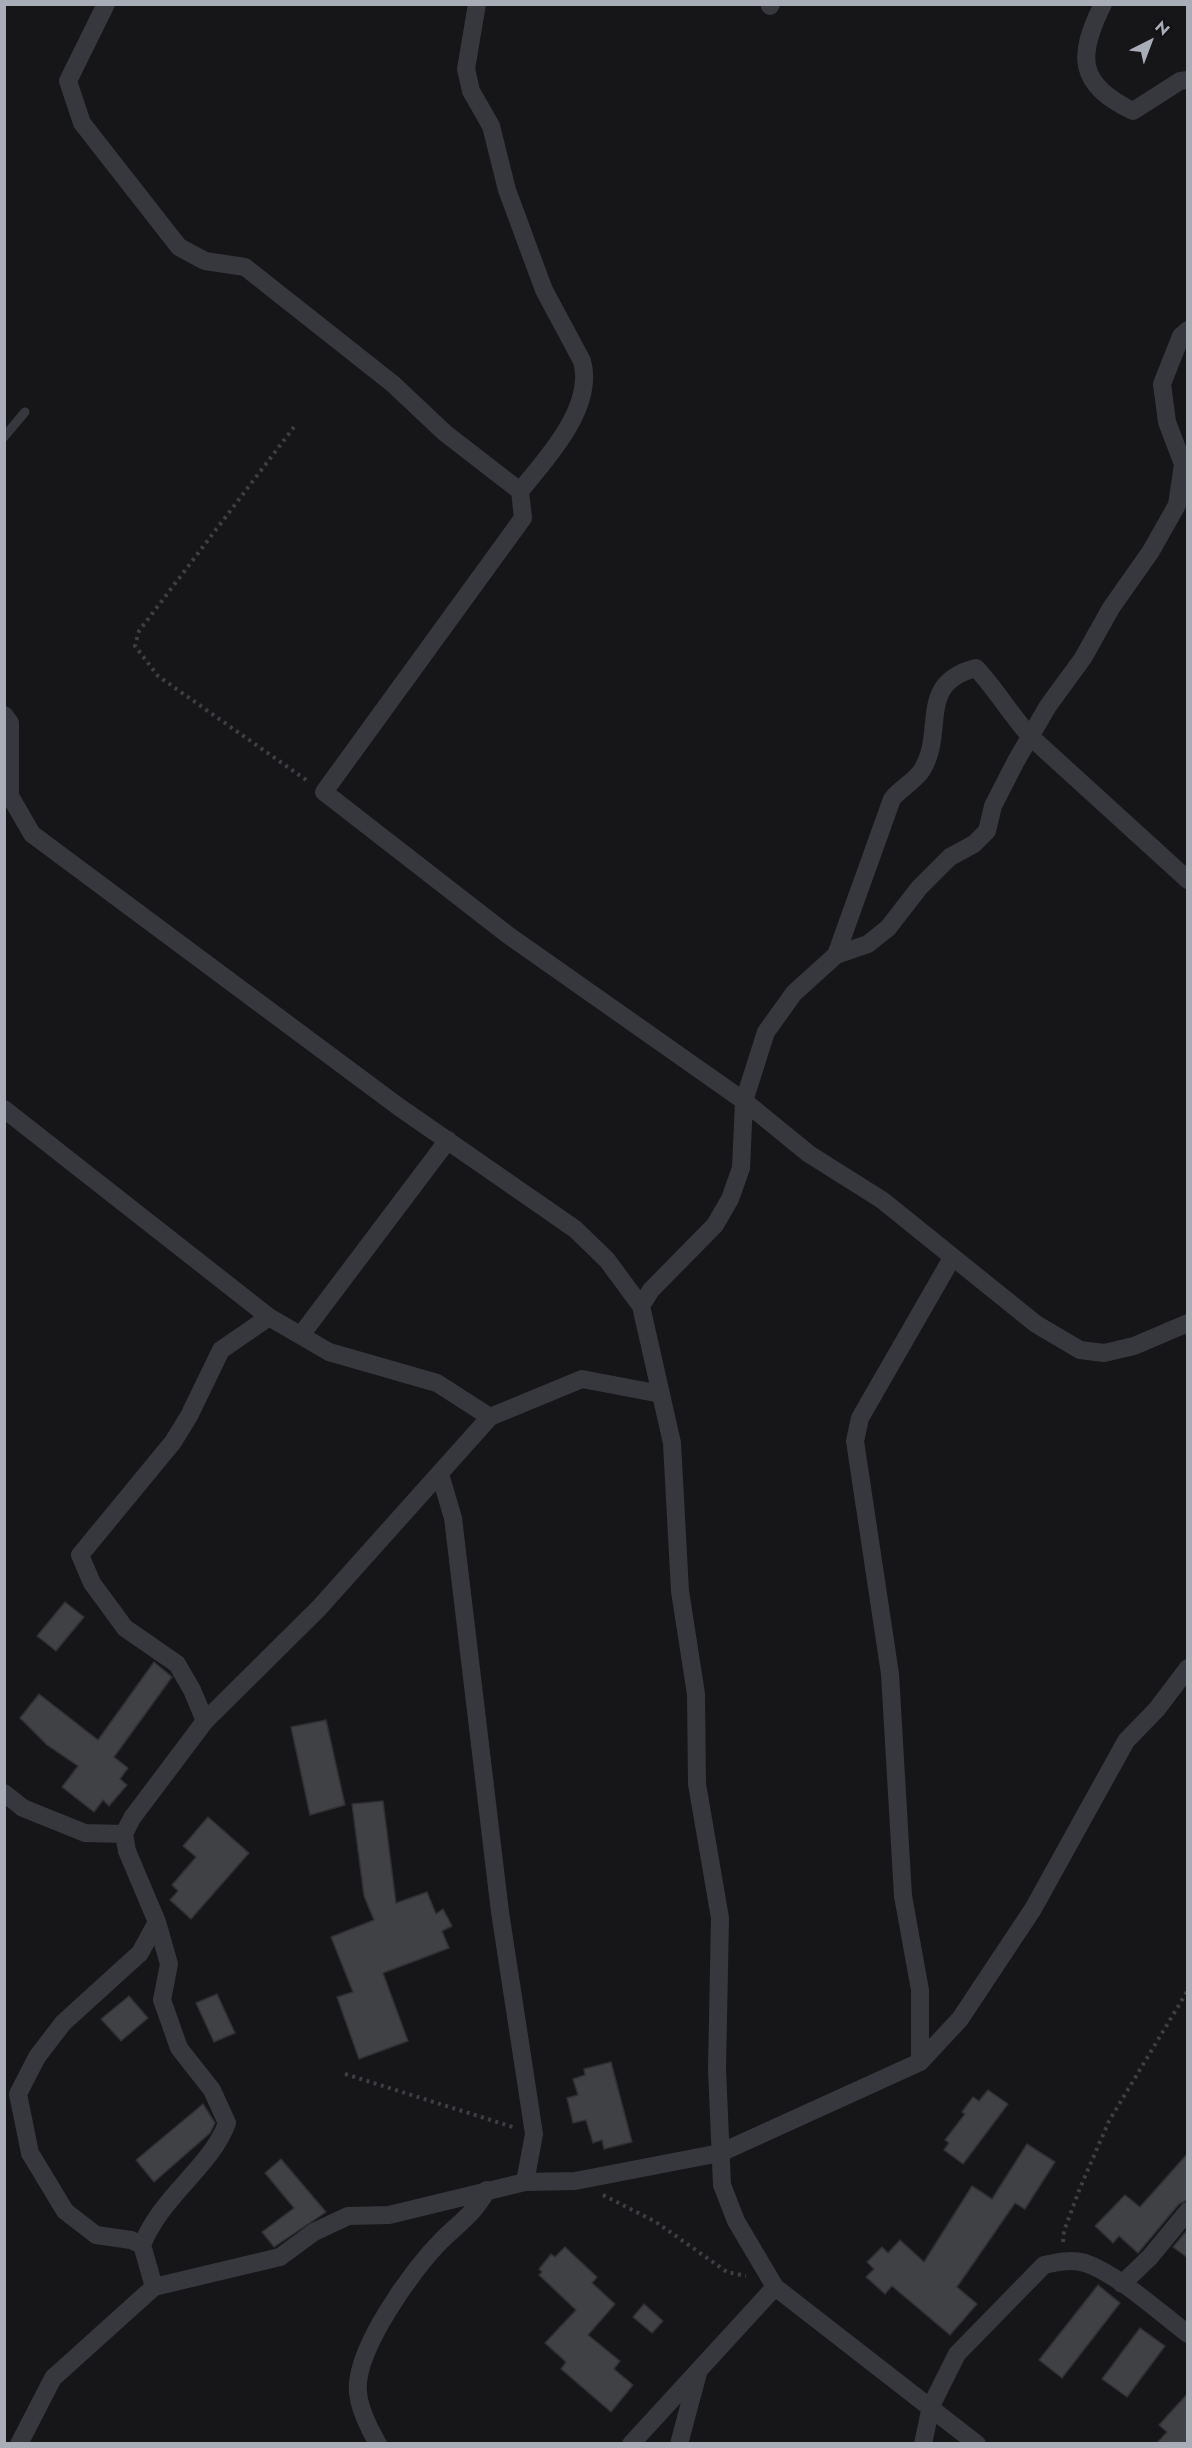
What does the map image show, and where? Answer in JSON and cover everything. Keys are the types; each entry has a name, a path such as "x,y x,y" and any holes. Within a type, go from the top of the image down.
{"street":[{"path":"106,4 68,81 82,123 179,247 205,261 245,267 393,384 436,426 520,491"},
{"path":"477,4 466,69 467,79 490,126 507,190 544,290 582,361 585,372 580,400 566,434 520,491 523,519 324,792 508,935 744,1101 809,1154 882,1200 1036,1324 1080,1350 1104,1353 1134,1346 1188,1323"},
{"path":"1103,4 1086,43 1088,76 1109,100 1133,111 1180,81 1188,80"},
{"path":"641,1306 651,1290 715,1225 730,1198 741,1168 744,1101 766,1032 794,993 836,956 868,944 888,928 911,897 950,857 974,844 987,831 993,806 1048,706 1083,658 1111,608 1151,551 1177,505 1183,464 1167,422 1162,384 1181,336 1188,330"},
{"path":"836,956 892,799 901,788 921,772 932,746 937,697 957,673 976,668 991,683 1013,718 1032,738 1188,880"},
{"path":"4,715 10,723 10,796 32,834 399,1107 575,1229 607,1260 641,1306 672,1443 680,1591 696,1694 697,1784 720,1918 717,2069 722,2185 736,2221 771,2282 977,2444"},
{"path":"4,1109 269,1317 329,1352 437,1383 489,1418"},
{"path":"301,1335 448,1140"},
{"path":"920,2062 920,1990 903,1896 890,1674 855,1441 860,1418 952,1258"},
{"path":"205,1721 192,1690 177,1664 125,1628 92,1583 80,1555 173,1442 189,1416 221,1350 269,1317"},
{"path":"154,2287 142,2245 150,2224 173,2194 221,2140 227,2123 212,2090 179,2048 162,2000 169,1964 157,1922 138,1880 124,1834 132,1818 205,1721 319,1608 489,1418 582,1379 661,1394"},
{"path":"440,1474 453,1518 500,1912 534,2134 525,2182"},
{"path":"19,2444 53,2378 154,2287 280,2257 314,2232 348,2216 389,2214 525,2182 575,2181 720,2153 920,2062 960,2019 1033,1909 1126,1741 1157,1709 1188,1668"},
{"path":"4,1792 23,1808 85,1833 124,1834"},
{"path":"142,2245 130,2240 96,2235 66,2211 30,2153 18,2094 37,2057 63,2023 140,1953 157,1922"},
{"path":"378,2444 358,2392 366,2350 413,2272 441,2241 475,2210 487,2190"},
{"path":"1122,2284 1150,2257 1188,2211"},
{"path":"923,2444 931,2406 957,2354 1044,2265 1063,2261 1085,2264 1122,2284 1188,2334"},
{"path":"631,2444 771,2282"},
{"path":"679,2444 699,2368"}],"lane":[{"path":"4,436 25,412"}],"path":[{"path":"294,427 139,631 135,646 158,676 324,792"},
{"path":"1063,2261 1064,2231 1109,2121 1188,1990"},
{"path":"345,2074 534,2134"},
{"path":"575,2181 656,2222 727,2272 771,2282"}],"building":[{"path":"65,1602 84,1617 56,1651 37,1636"},
{"path":"154,1662 172,1677 114,1757 128,1768 120,1779 127,1785 109,1806 103,1800 94,1812 62,1787 78,1766 47,1745 20,1718 39,1694 98,1740"},
{"path":"326,1720 345,1805 310,1815 291,1727"},
{"path":"383,1801 396,1903 427,1892 436,1914 443,1909 452,1926 442,1931 449,1948 383,1973 408,2041 359,2059 337,1997 353,1992 331,1937 374,1920 364,1896 352,1804"},
{"path":"208,1817 249,1853 191,1919 170,1900 178,1891 172,1885 196,1857 183,1846"},
{"path":"217,1994 235,2033 214,2042 196,2003"},
{"path":"129,1996 148,2018 121,2041 101,2019"},
{"path":"611,2062 632,2142 604,2149 602,2140 593,2143 586,2120 573,2123 567,2098 578,2095 573,2079 585,2075 584,2069"},
{"path":"988,2090 1008,2104 963,2164 944,2150 949,2143 945,2140 965,2114 962,2112 973,2097 979,2101"},
{"path":"203,2104 215,2123 210,2133 154,2182 136,2160"},
{"path":"1027,2144 1055,2162 1025,2209 1015,2203 957,2287 977,2304 950,2335 892,2286 885,2294 866,2277 874,2269 867,2262 882,2247 888,2253 900,2240 924,2262 972,2186 992,2199"},
{"path":"1188,2153 1188,2200 1179,2204 1138,2253 1119,2236 1113,2243 1095,2226 1125,2195 1140,2207"},
{"path":"281,2159 326,2212 274,2247 262,2232 294,2208 265,2173"},
{"path":"1188,2229 1188,2258 1173,2247"},
{"path":"565,2247 597,2277 592,2283 615,2304 588,2335 620,2361 614,2369 633,2385 611,2412 561,2369 566,2362 545,2343 576,2310 539,2275 542,2272 539,2269 551,2254 555,2257"},
{"path":"1098,2285 1120,2303 1062,2378 1039,2360"},
{"path":"644,2304 663,2321 652,2333 633,2317"},
{"path":"1140,2328 1165,2346 1127,2397 1102,2379"},
{"path":"1188,2393 1188,2444 1156,2444 1167,2432 1159,2425"}]}
